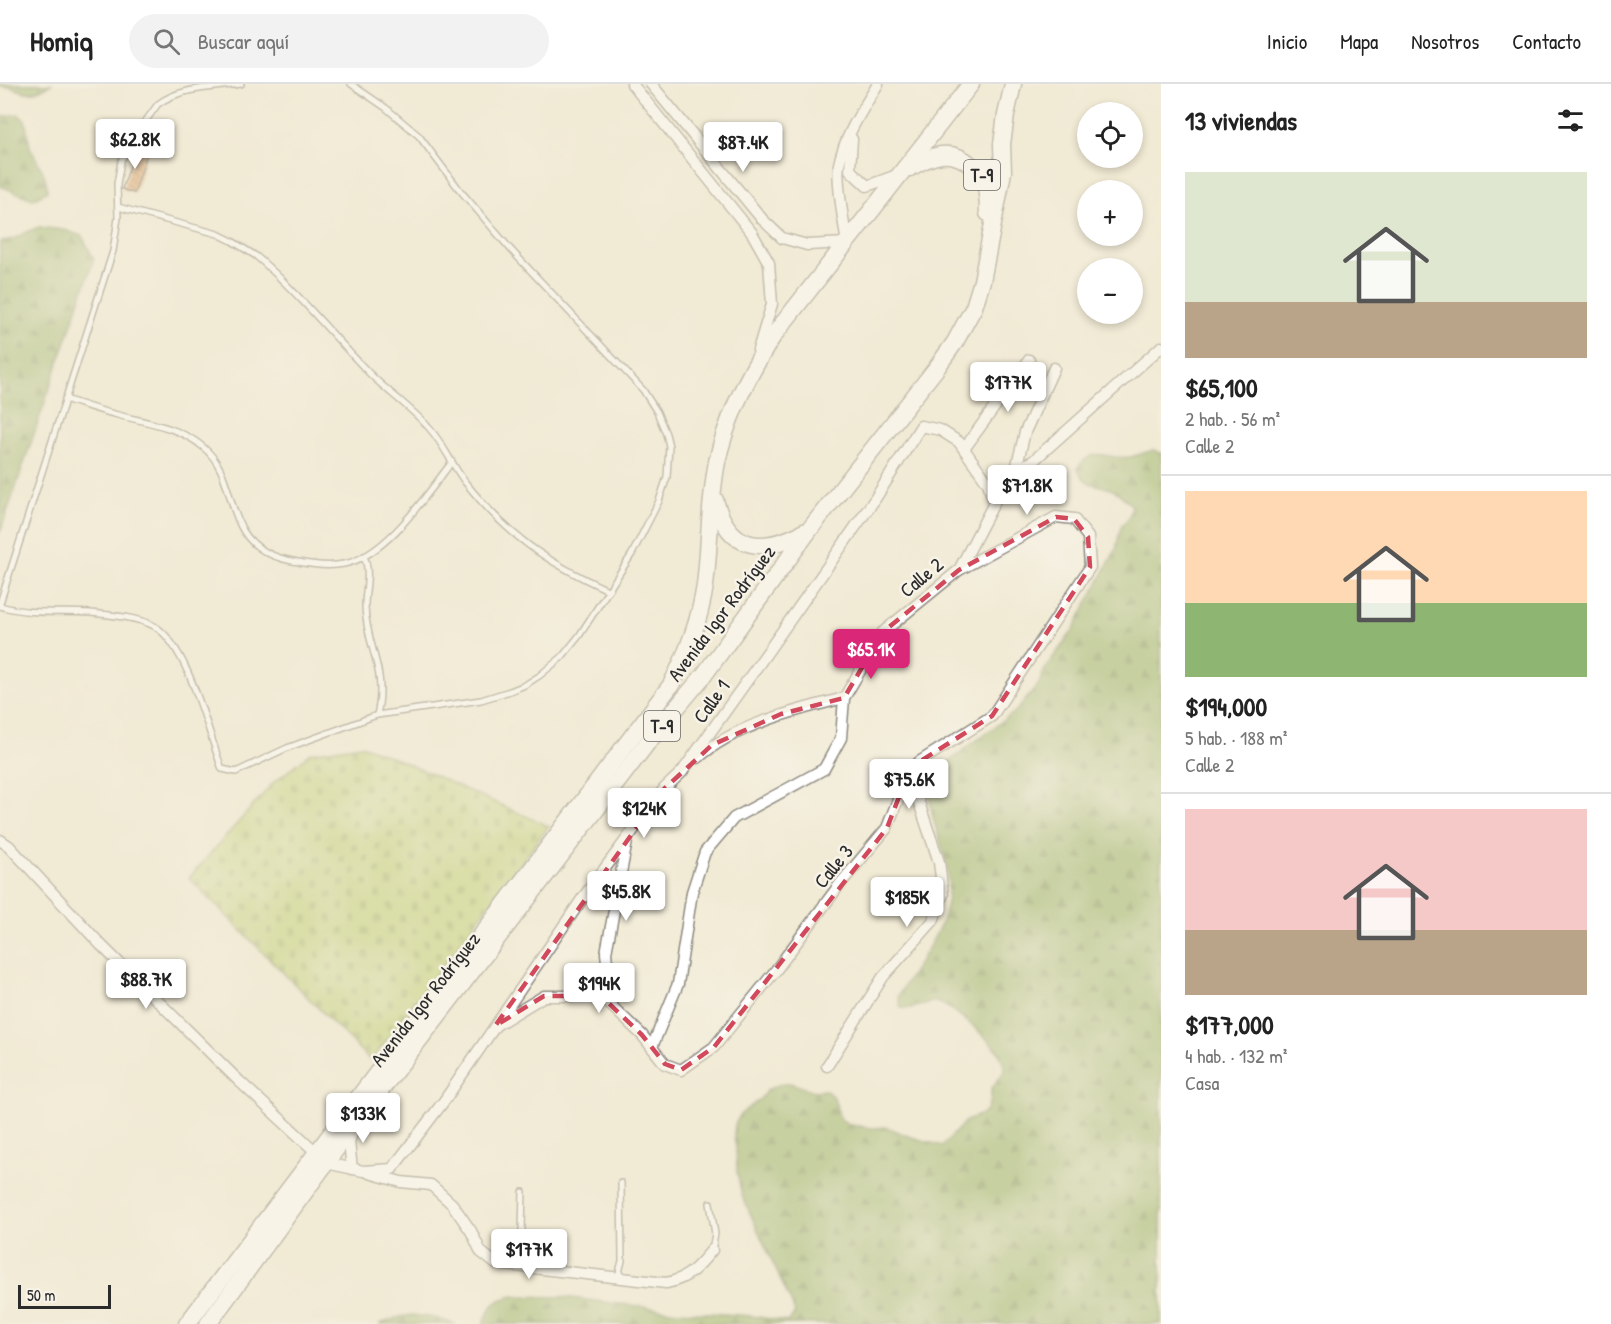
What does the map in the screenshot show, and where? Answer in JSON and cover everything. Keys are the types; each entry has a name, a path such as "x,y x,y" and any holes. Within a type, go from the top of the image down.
{"highway":[{"name":"Avenida Igor Rodríguez","path":"188,1324 321,1157 670,685 686,656 701,606 717,463 726,427 750,373 773,336 971,84"},
{"name":"Avenida Igor Rodríguez","path":"208,1324 321,1157 360,1118 648,742 704,675 810,529 955,342 974,306 986,265 1002,171 1002,144 1006,115 1013,84"},
{"name":"T-9","path":"902,173 928,157 942,154 966,160 984,177 988,195 986,265"},
{"name":"T-9","path":"713,494 720,518 729,531 742,542 769,545 786,542 810,529"}],"street":[{"path":"632,84 752,233 769,263 772,304 750,373"},
{"path":"651,84 762,219 782,238 807,245 847,243 842,215 839,165 852,126 878,84"},
{"path":"852,126 850,170 860,181 867,186 902,173"},
{"path":"1029,360 964,449 988,483 1033,461 1161,347"},
{"path":"1017,469 1025,432 1054,368"},
{"name":"Calle 1","path":"321,1157 358,1170 392,1169 444,1101 582,899 664,789 682,772 875,500 921,426 939,430 959,442 964,449"},
{"name":"Calle 2","path":"652,1047 678,984 692,892 705,852 734,818 824,769 841,738 844,698 883,632 959,570 994,503 988,483"},
{"name":"Calle 3","path":"652,1047 665,1064 681,1070 714,1047 776,970 840,884 887,828 902,789 916,781 919,762 992,716 1090,567 1088,537 1074,519 1056,517 959,570"},
{"path":"682,772 712,745 781,714 844,698"},
{"path":"827,1066 883,977 933,921 943,894 939,862 915,791 916,781"},
{"path":"612,1006 606,953 627,838"},
{"path":"0,840 9,846 101,945 222,1065 321,1157"},
{"path":"495,1026 544,996 601,996 652,1047"},
{"path":"360,1118 349,1142 358,1170 401,1182 430,1185 452,1204 471,1231 481,1252 496,1264 666,1283 680,1280 695,1270 712,1250"}],"lane":[{"path":"240,84 184,91 158,104 131,141 121,161 117,184 118,229 113,251 0,604 16,611 92,613 133,620 161,631 178,651 198,699 222,769 226,771 241,770 287,748 377,715 481,700 525,685 552,666 571,647 632,554 664,489 669,462 669,446 657,412 634,380 512,251 459,189 419,136 386,108 351,84"},
{"path":"118,207 218,234 256,256 376,380 418,416 438,439 476,495 512,533 564,569 608,590"},
{"path":"65,399 158,425 196,441 217,462 242,528 251,541 264,552 295,562 319,565 344,564 364,556 384,543 394,533 452,462"},
{"path":"364,556 368,571 365,598 366,619 380,677 381,696 377,715"},
{"path":"618,1276 622,1261 621,1183"},
{"path":"521,1265 523,1192"},
{"path":"711,1203 715,1234 712,1250"}],"highlighted area":[{"path":"1056,517 1074,519 1088,537 1090,567 992,716 919,762 917,781 902,789 887,828 714,1047 681,1070 665,1064 642,1035 601,996 544,996 495,1026 664,789 712,745 781,714 844,698 883,632 959,570"}],"green space":[{"path":"0,84 51,84 28,93 14,88 0,87"},
{"path":"18,114 25,120 30,147 47,185 47,191 33,199 0,186 0,117"},
{"path":"39,227 64,230 82,236 94,259 0,533 0,241 16,238"},
{"path":"1154,450 1161,453 1161,1324 483,1324 491,1307 500,1300 512,1296 564,1297 678,1311 752,1316 788,1322 795,1313 791,1302 742,1196 734,1136 735,1124 741,1114 760,1099 767,1090 790,1083 814,1091 826,1090 834,1098 840,1119 850,1125 886,1127 942,1146 966,1121 986,1112 991,1100 991,1089 1005,1070 996,1049 976,1029 947,1007 932,1002 911,1008 901,1008 898,996 933,940 945,910 948,894 947,866 931,810 932,777 958,754 1016,711 1039,684 1049,663 1072,632 1116,549 1121,526 1129,517 1132,506 1116,491 1088,482 1077,468 1090,456 1122,458"},
{"path":"361,745 549,826 371,1061 189,878 274,782 311,753"},
{"path":"412,1315 436,1318 456,1324 379,1324"}],"building":[{"path":"137,147 148,151 134,193 122,189"}]}
